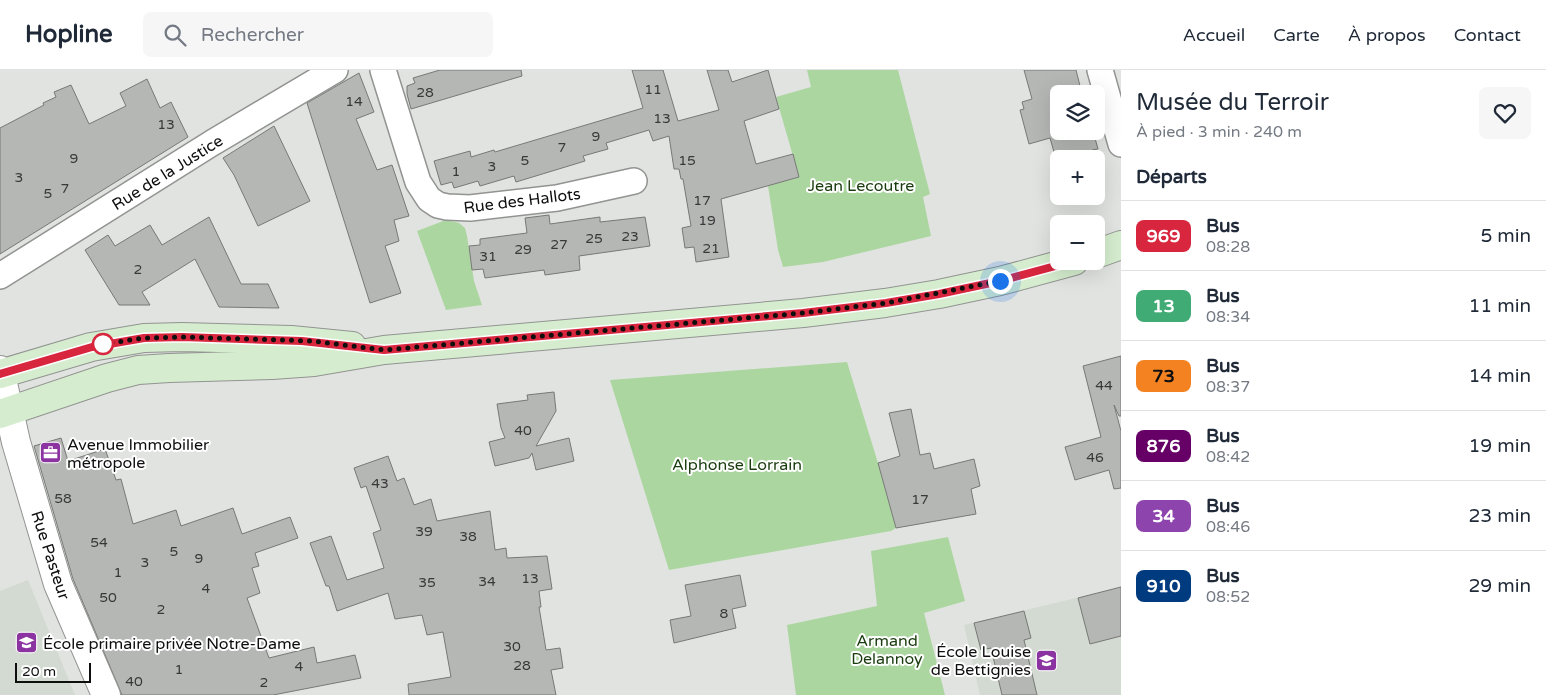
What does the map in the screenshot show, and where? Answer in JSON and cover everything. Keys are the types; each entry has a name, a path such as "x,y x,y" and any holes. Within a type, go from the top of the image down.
{"main road":[{"path":"1105,251 1121,245"},
{"path":"4,412 107,378 138,370 272,365 384,350 803,313 939,294 1050,267"},
{"path":"0,373 92,347 144,338 182,337 291,340 384,350"}],"street":[{"name":"Rue de la Justice","path":"0,276 335,70"},
{"name":"Rue des Hallots","path":"383,70 418,182 425,194 438,205 470,208 557,198 634,182"},
{"path":"1100,70 1121,144"},
{"name":"Rue Pasteur","path":"0,373 4,412 22,463 58,584 106,695"}],"shaded area":[{"name":"École primaire privée Notre-Dame","path":"28,580 75,695 0,695 0,591"},
{"name":"École Louise de Bettignies","path":"1121,587 1121,695 980,695 964,625"}],"green space":[{"name":"Jean Lecoutre","path":"807,70 898,70 930,194 923,197 931,236 823,262 783,267 778,250 768,186 799,177 776,97 811,87"},
{"path":"446,220 459,223 465,228 474,281 482,305 446,310 417,231"},
{"name":"Alphonse Lorrain","path":"847,362 896,528 891,531 669,570 610,380"},
{"name":"Armand Delannoy","path":"948,537 965,601 924,613 945,695 796,695 787,625 877,606 871,551"}],"building":[{"path":"440,70 521,70 522,76 411,109 407,86 415,83 413,78"},
{"path":"632,70 663,70 678,121 719,110 707,70 728,70 732,82 768,70 779,109 744,121 756,164 793,154 799,177 721,199 729,257 696,262 694,247 685,248 682,228 691,226 683,179 681,179 679,169 674,169 669,136 653,141 649,130 606,143 608,149 583,156 585,161 516,182 514,176 480,186 478,181 454,188 452,182 441,185 434,161 470,151 471,157 494,150 495,152 643,108"},
{"path":"1024,70 1076,70 1080,85 1050,85 1050,138 1029,144 1020,110 1024,109 1022,102 1032,99"},
{"path":"359,73 374,112 356,119 377,170 392,165 409,216 394,220 399,241 385,246 401,293 370,303 307,103"},
{"path":"147,79 160,108 171,102 188,137 0,254 0,128 44,105 43,103 56,97 54,92 71,85 89,124 126,106 120,93"},
{"path":"274,126 310,201 258,226 234,175 223,158"},
{"path":"1051,140 1096,140 1098,149 1092,150 1053,150"},
{"path":"549,215 550,224 600,217 600,222 645,217 650,246 579,256 580,270 545,275 544,270 485,278 483,269 472,270 469,246 480,245 480,239 527,233 525,218"},
{"path":"209,217 241,284 268,284 279,308 219,307 195,259 142,292 150,305 119,305 85,250 108,235 115,246 150,225 162,245"},
{"path":"1121,356 1121,416 1119,416 1114,405 1121,431 1121,488 1114,489 1109,470 1075,480 1065,447 1101,437 1083,366"},
{"path":"554,392 556,411 536,446 569,438 574,461 536,470 532,453 529,458 495,466 489,442 505,438 501,428 497,404 528,400 527,395"},
{"path":"911,409 920,455 930,453 934,469 974,459 980,486 971,489 976,514 896,528 878,463 900,456 889,413"},
{"path":"61,438 68,461 105,449 116,480 121,479 133,524 176,510 181,526 233,508 242,534 290,517 298,538 255,553 259,566 252,568 260,593 247,598 269,658 314,647 317,663 355,655 361,678 273,695 122,695 73,579 34,446"},
{"path":"388,456 397,481 404,478 414,505 431,499 437,521 490,511 495,550 506,548 507,558 547,556 552,589 539,591 541,607 539,607 546,650 560,648 563,668 551,670 556,695 409,695 408,684 451,677 443,632 427,635 422,615 395,619 388,593 337,611 329,586 326,586 310,543 331,536 347,580 384,568 373,533 381,530 366,486 361,488 354,468"},
{"path":"740,575 746,606 732,609 736,628 674,643 670,620 691,616 685,585"},
{"path":"1121,587 1121,636 1090,644 1078,598"},
{"path":"1024,611 1031,638 1024,640 1037,695 1002,695 991,648 981,650 974,623"}],"bus line":[{"name":"969","path":"0,374 108,343 144,338 182,337 302,341 384,350 466,344 687,322 803,313 886,303 939,294 1050,268"}],"place":[{"name":"Avenue Immobilier métropole","path":"51,453"},
{"name":"École primaire privée Notre-Dame","path":"27,643"},
{"name":"École Louise de Bettignies","path":"1047,660"}],"route":[{"path":"103,344 144,338 182,337 312,341 384,350 803,313 886,303 1000,281"}]}
